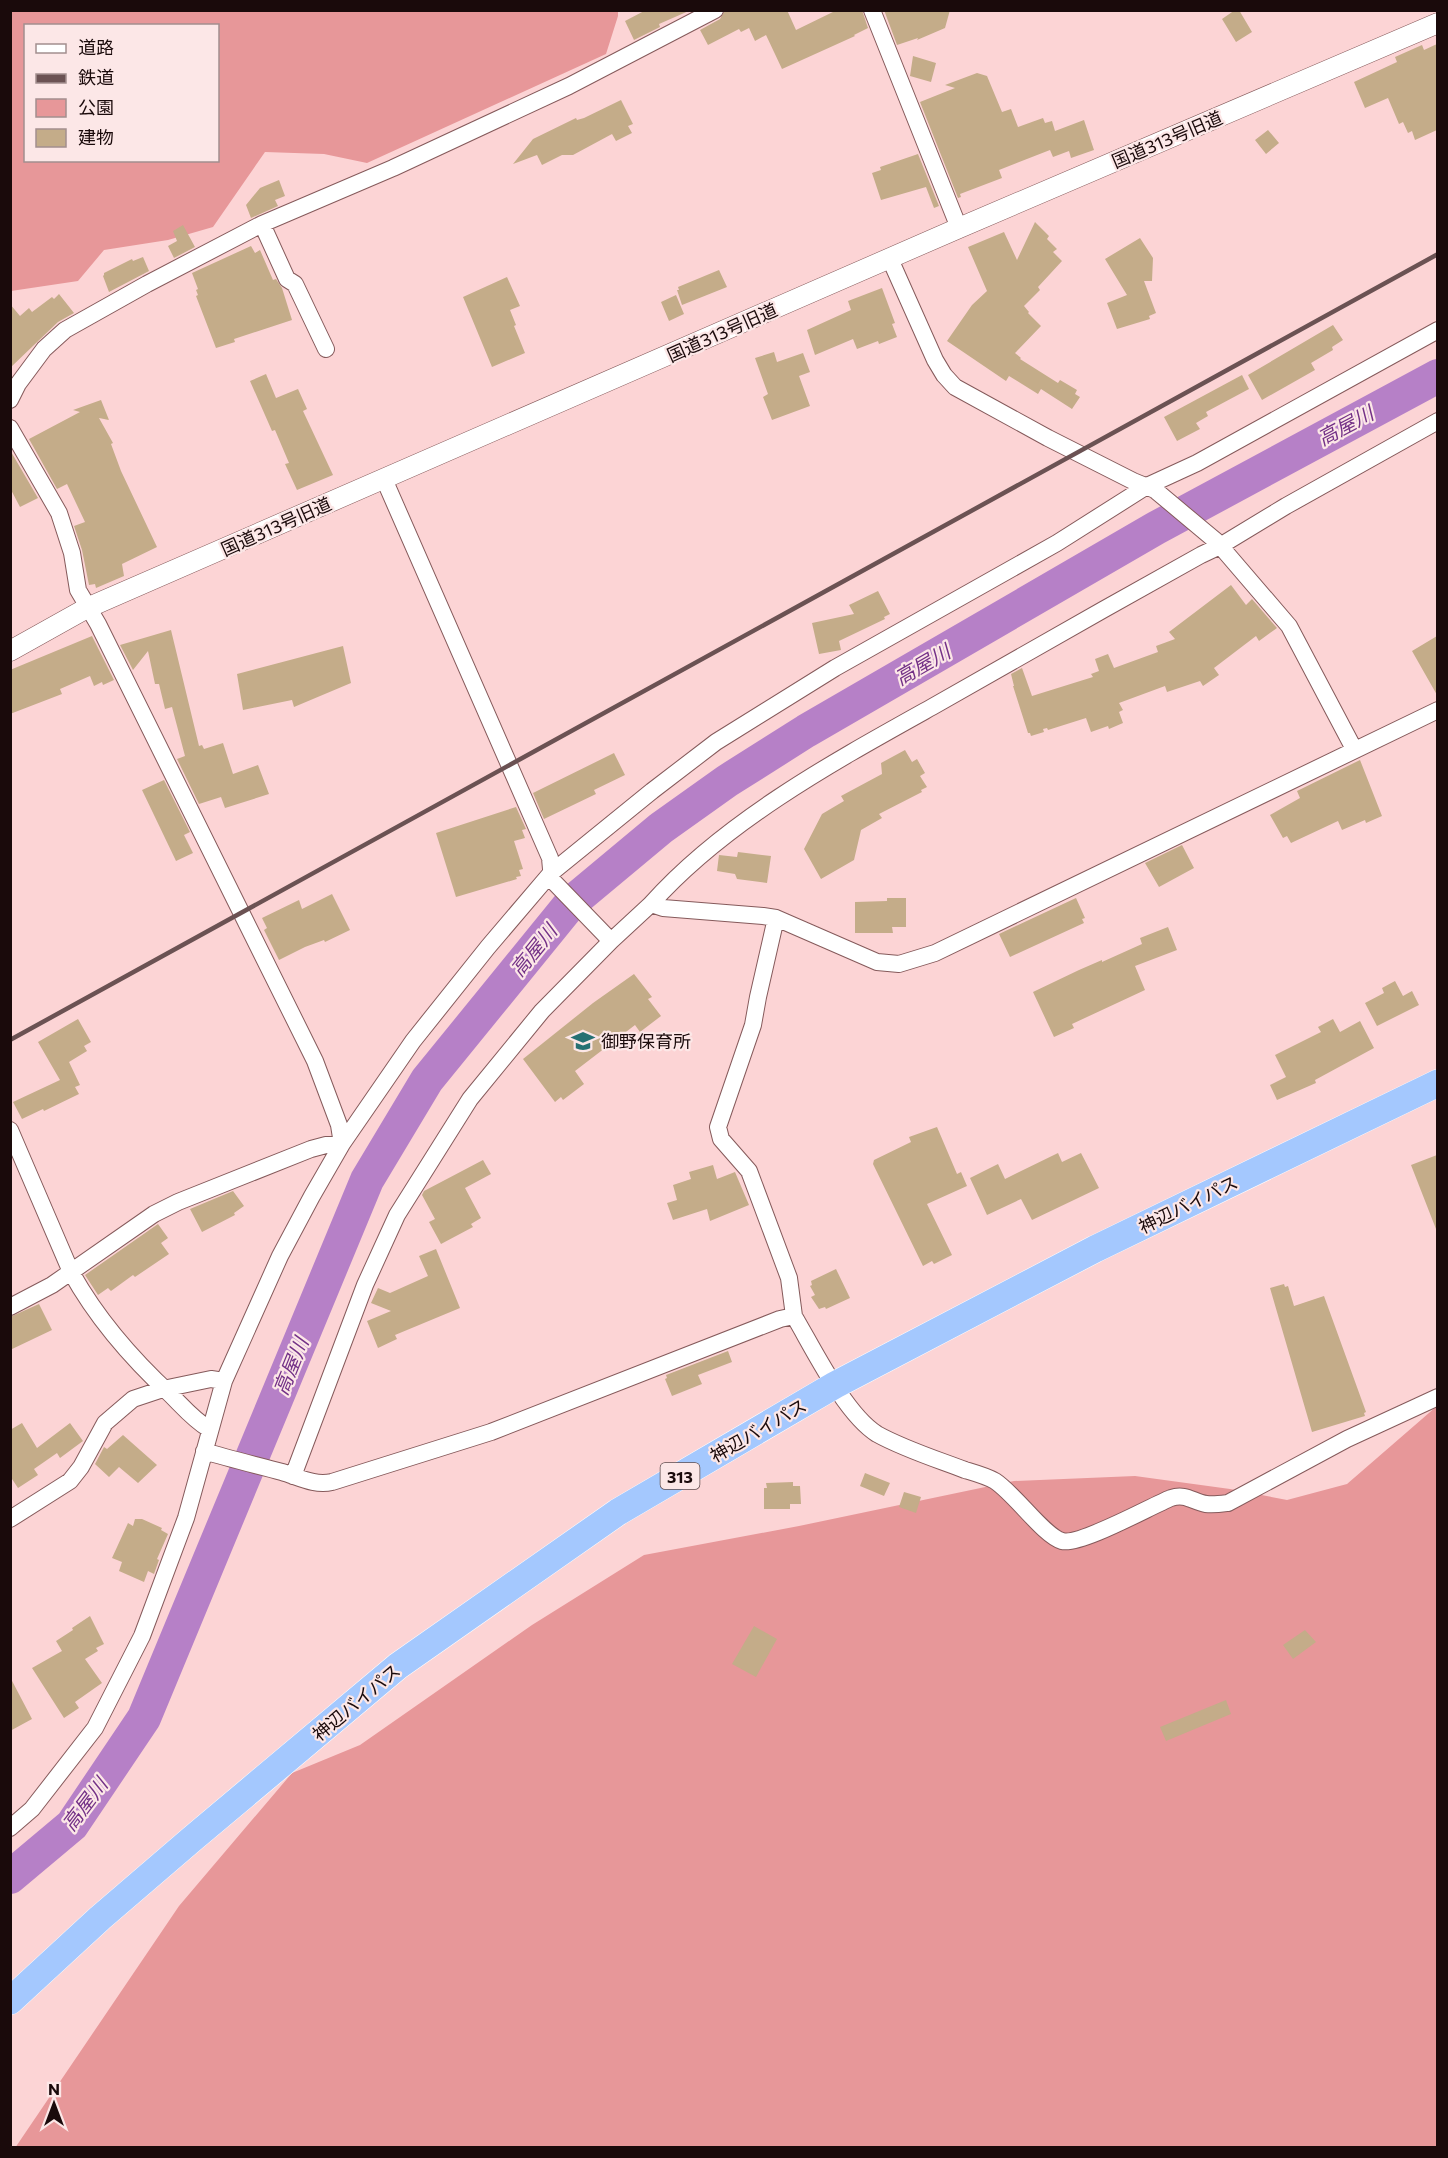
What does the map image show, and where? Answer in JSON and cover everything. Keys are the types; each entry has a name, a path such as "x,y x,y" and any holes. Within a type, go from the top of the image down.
{"highway":[{"name":"神辺バイパス","path":"10,2001 100,1918 398,1666 618,1512 835,1385 1095,1249 1437,1083"}],"street":[{"path":"10,400 18,384 44,349 65,330 262,224 393,168 569,86 715,10"},
{"path":"872,10 959,228"},
{"name":"国道313号旧道","path":"10,651 87,608 959,228 1437,23"},
{"path":"262,224 287,279 295,284 326,349"},
{"path":"890,259 935,360 955,387 1048,438 1151,488 1218,544 1289,626 1354,749"},
{"path":"10,1828 32,1809 95,1728 142,1636 209,1453 209,1429 224,1381 280,1256 342,1144 413,1041 488,946 553,878 652,790 716,742 835,669 1151,488 1437,330"},
{"path":"289,1474 361,1295 397,1215 470,1099 542,1011 608,939 651,904 666,887 718,842 797,784 1437,421"},
{"path":"10,428 59,513 72,554 78,590 98,624 315,1061 339,1125 342,1144"},
{"path":"384,479 550,858 553,878 608,939"},
{"path":"651,904 663,908 763,915 776,918 877,962 899,964 935,953 1437,710"},
{"path":"776,918 753,1025 718,1127 721,1139 749,1171 789,1278 794,1316 835,1385 866,1426 878,1434 920,1452 993,1480 1007,1490 1053,1536 1064,1542 1073,1541 1105,1528 1174,1497 1189,1497 1203,1504 1228,1503 1347,1439 1437,1397"},
{"path":"10,1130 71,1272 103,1322 163,1389 196,1421 209,1429"},
{"path":"10,1307 52,1285 154,1214 178,1202 310,1149 342,1144"},
{"path":"209,1453 322,1484 332,1482 468,1439 780,1319 794,1316"},
{"path":"10,1519 70,1480 81,1467 105,1423 134,1399 163,1389 211,1379 224,1381"}],"green space":[{"path":"11,11 618,11 606,54 367,163 324,154 265,152 213,227 168,240 104,250 78,281 11,291"},
{"path":"1437,1406 1437,2147 15,2148 179,1906 292,1773 360,1745 532,1625 644,1555 799,1526 1014,1481 1135,1476 1230,1489 1287,1500 1347,1484"}],"building":[{"path":"646,10 691,10 659,24 660,27 634,40 625,21"},
{"path":"725,10 787,10 796,30 837,10 862,10 868,28 782,69 766,35 755,41 749,28 741,32 739,29 708,45 700,30 720,19"},
{"path":"884,10 950,10 945,28 917,40 918,38 897,45"},
{"path":"1235,10 1239,10 1252,32 1236,42 1222,19"},
{"path":"1437,44 1437,130 1415,140 1412,131 1408,133 1403,122 1399,124 1388,98 1365,108 1354,82 1397,62 1395,57 1422,45 1424,50"},
{"path":"913,56 936,63 931,82 910,76"},
{"path":"977,73 987,76 1002,112 1011,109 1018,127 1043,118 1045,123 1052,121 1055,131 1084,120 1094,150 1071,158 1069,151 1053,157 1050,150 999,170 1002,178 960,194 961,197 958,198 920,102 955,88 945,85"},
{"path":"621,100 633,124 628,126 632,133 616,141 612,134 573,155 562,155 542,165 537,155 513,164 533,139"},
{"path":"1268,130 1279,143 1266,154 1255,140"},
{"path":"918,154 939,206 934,208 926,187 881,200 872,173 881,170 880,167"},
{"path":"279,180 285,196 275,200 278,206 251,218 246,205 260,188"},
{"path":"1035,222 1049,236 1047,239 1057,249 1053,252 1062,261 1038,287 1040,290 1024,306 1041,326 1015,353 1020,359 1058,383 1060,380 1077,390 1075,394 1080,397 1072,409 1041,389 1038,394 1009,376 1006,381 947,341 972,305 987,291 968,247 1004,232 1017,260"},
{"path":"183,225 195,247 174,258 168,246 177,241 173,231"},
{"path":"1140,238 1153,258 1152,281 1144,281 1156,313 1149,316 1150,319 1117,329 1107,303 1127,295 1105,259"},
{"path":"251,246 255,253 260,250 273,280 276,279 282,288 292,320 234,339 235,342 216,348 196,296 198,289 192,273"},
{"path":"143,257 149,271 109,292 104,273 132,259 133,261"},
{"path":"719,270 727,287 682,305 678,287"},
{"path":"507,277 520,306 510,310 525,353 492,367 463,297"},
{"path":"882,288 895,323 892,324 897,337 857,349 853,339 815,355 807,330 851,310 848,301"},
{"path":"59,294 74,313 58,322 10,368 10,304 20,316 29,308 32,312"},
{"path":"676,295 684,314 669,321 661,302"},
{"path":"1333,325 1343,340 1332,347 1333,350 1311,363 1315,370 1262,400 1248,375"},
{"path":"774,352 777,362 803,353 810,372 799,376 810,406 772,420 763,397 768,394 755,358"},
{"path":"266,374 276,398 298,389 307,409 303,411 333,475 297,490 285,464 289,463 275,430 272,431 250,381"},
{"path":"1242,375 1249,389 1206,412 1208,416 1196,423 1200,429 1177,441 1164,417"},
{"path":"101,400 109,420 99,418 113,443 111,444 121,471 157,547 122,564 124,576 96,588 95,584 89,585 82,550 74,526 85,522 67,484 57,489 29,439 80,412 73,410"},
{"path":"10,450 38,498 20,507 10,488"},
{"path":"1231,585 1246,605 1252,599 1277,628 1259,641 1256,636 1214,668 1219,675 1203,686 1200,681 1167,692 1165,686 1119,703 1123,710 1119,712 1123,723 1109,729 1108,726 1091,732 1086,718 1048,730 1043,729 1044,732 1031,736 1028,733 1011,674 1022,668 1032,696 1093,677 1091,674 1099,671 1095,659 1108,654 1114,668 1158,652 1156,646 1175,639 1169,632"},
{"path":"878,591 890,614 884,617 885,619 839,641 841,650 819,654 812,623 854,614 849,605"},
{"path":"171,630 199,746 202,745 204,749 223,743 233,774 258,765 269,794 225,808 221,797 199,804 177,759 185,756 172,707 165,709 159,684 155,684 148,651 133,670 120,645"},
{"path":"92,636 114,680 94,686 90,676 60,689 62,694 10,714 10,670"},
{"path":"1437,636 1437,695 1412,651"},
{"path":"343,646 351,683 294,707 292,700 243,710 237,674"},
{"path":"905,750 912,762 917,759 925,773 920,776 927,787 921,790 922,792 879,814 882,818 861,830 854,860 821,879 804,849 822,814 844,801 841,796 882,774 881,763"},
{"path":"614,753 625,775 594,790 596,794 544,819 533,793"},
{"path":"1360,760 1382,816 1366,823 1365,820 1342,830 1338,821 1291,843 1287,836 1283,838 1270,815 1300,798 1297,791"},
{"path":"164,780 190,832 184,835 193,853 176,861 142,790"},
{"path":"516,807 526,829 522,830 525,838 514,841 523,869 519,870 521,876 456,897 436,833"},
{"path":"1182,845 1194,868 1159,887 1145,863"},
{"path":"738,852 771,856 767,883 737,879 735,874 717,871 719,855 737,857"},
{"path":"332,894 350,930 325,942 324,940 305,947 279,960 264,930 267,928 262,918 299,900 302,909"},
{"path":"887,898 906,898 906,927 892,927 893,933 855,933 855,902 887,901"},
{"path":"1076,898 1085,918 1082,919 1084,923 1010,957 999,934"},
{"path":"1168,927 1177,950 1135,966 1145,990 1072,1024 1074,1028 1054,1037 1033,992 1142,944 1140,938"},
{"path":"634,974 652,997 648,999 661,1016 640,1032 635,1025 575,1071 584,1084 563,1100 561,1097 555,1102 523,1059 593,1003"},
{"path":"1395,981 1403,996 1412,991 1419,1005 1377,1026 1365,1003 1384,993 1382,988"},
{"path":"78,1019 91,1042 84,1046 87,1051 69,1062 80,1085 75,1087 79,1094 22,1119 13,1102 60,1080 38,1042"},
{"path":"1333,1019 1340,1032 1360,1021 1374,1048 1315,1080 1316,1083 1277,1100 1270,1085 1286,1077 1275,1055 1321,1032 1318,1027"},
{"path":"937,1127 957,1174 961,1172 967,1186 927,1204 952,1255 934,1264 932,1261 923,1266 873,1164 874,1160 911,1142 909,1137"},
{"path":"1058,1153 1062,1162 1081,1153 1099,1188 1032,1220 1021,1199 987,1215 970,1178 998,1164 1005,1179"},
{"path":"1437,1155 1437,1229 1436,1229 1411,1165"},
{"path":"483,1160 491,1174 465,1188 481,1218 471,1224 473,1227 441,1244 429,1222 435,1219 422,1195 424,1191"},
{"path":"713,1165 717,1179 735,1172 749,1205 710,1221 707,1209 673,1220 667,1203 677,1200 673,1185 691,1179 689,1172"},
{"path":"233,1191 244,1206 234,1213 235,1215 202,1232 190,1209"},
{"path":"158,1224 168,1238 161,1243 169,1254 111,1291 108,1288 98,1295 85,1275"},
{"path":"436,1249 460,1308 395,1335 397,1339 378,1348 367,1321 391,1311 371,1303 378,1288 390,1293 428,1276 419,1256"},
{"path":"836,1269 850,1298 826,1309 825,1307 819,1309 811,1297 815,1295 810,1286 811,1281"},
{"path":"1284,1284 1285,1287 1288,1286 1294,1306 1324,1296 1366,1412 1365,1416 1312,1432 1270,1288"},
{"path":"39,1304 52,1330 10,1350 10,1317"},
{"path":"728,1351 732,1362 698,1375 702,1384 672,1396 665,1379 666,1375"},
{"path":"22,1423 37,1448 70,1423 83,1441 60,1458 57,1453 34,1469 38,1475 18,1488 10,1476 10,1430"},
{"path":"123,1435 157,1465 138,1483 119,1467 109,1477 95,1464 104,1447 107,1449"},
{"path":"865,1473 890,1483 884,1496 860,1486"},
{"path":"793,1482 793,1486 800,1486 801,1504 790,1504 790,1509 764,1509 766,1483"},
{"path":"904,1492 921,1497 916,1513 899,1507"},
{"path":"135,1519 142,1519 162,1528 161,1530 168,1534 157,1559 159,1560 154,1574 148,1571 144,1582 119,1571 122,1562 112,1558 128,1523 133,1526"},
{"path":"90,1616 104,1644 96,1648 98,1651 85,1659 102,1683 75,1702 79,1708 64,1718 32,1668 62,1651 56,1641"},
{"path":"754,1626 777,1639 756,1677 732,1664"},
{"path":"1305,1630 1316,1642 1293,1659 1283,1645"},
{"path":"10,1677 32,1719 10,1731"},
{"path":"1226,1700 1231,1714 1166,1741 1160,1727"}],"waterway":[{"name":"高屋川","path":"10,1877 72,1825 144,1718 367,1180 427,1080 571,903 661,828 727,781 806,731 1156,528 1438,376"}],"railway":[{"path":"10,1040 1438,254"}],"place":[{"name":"御野保育所","path":"583,1041"}]}
